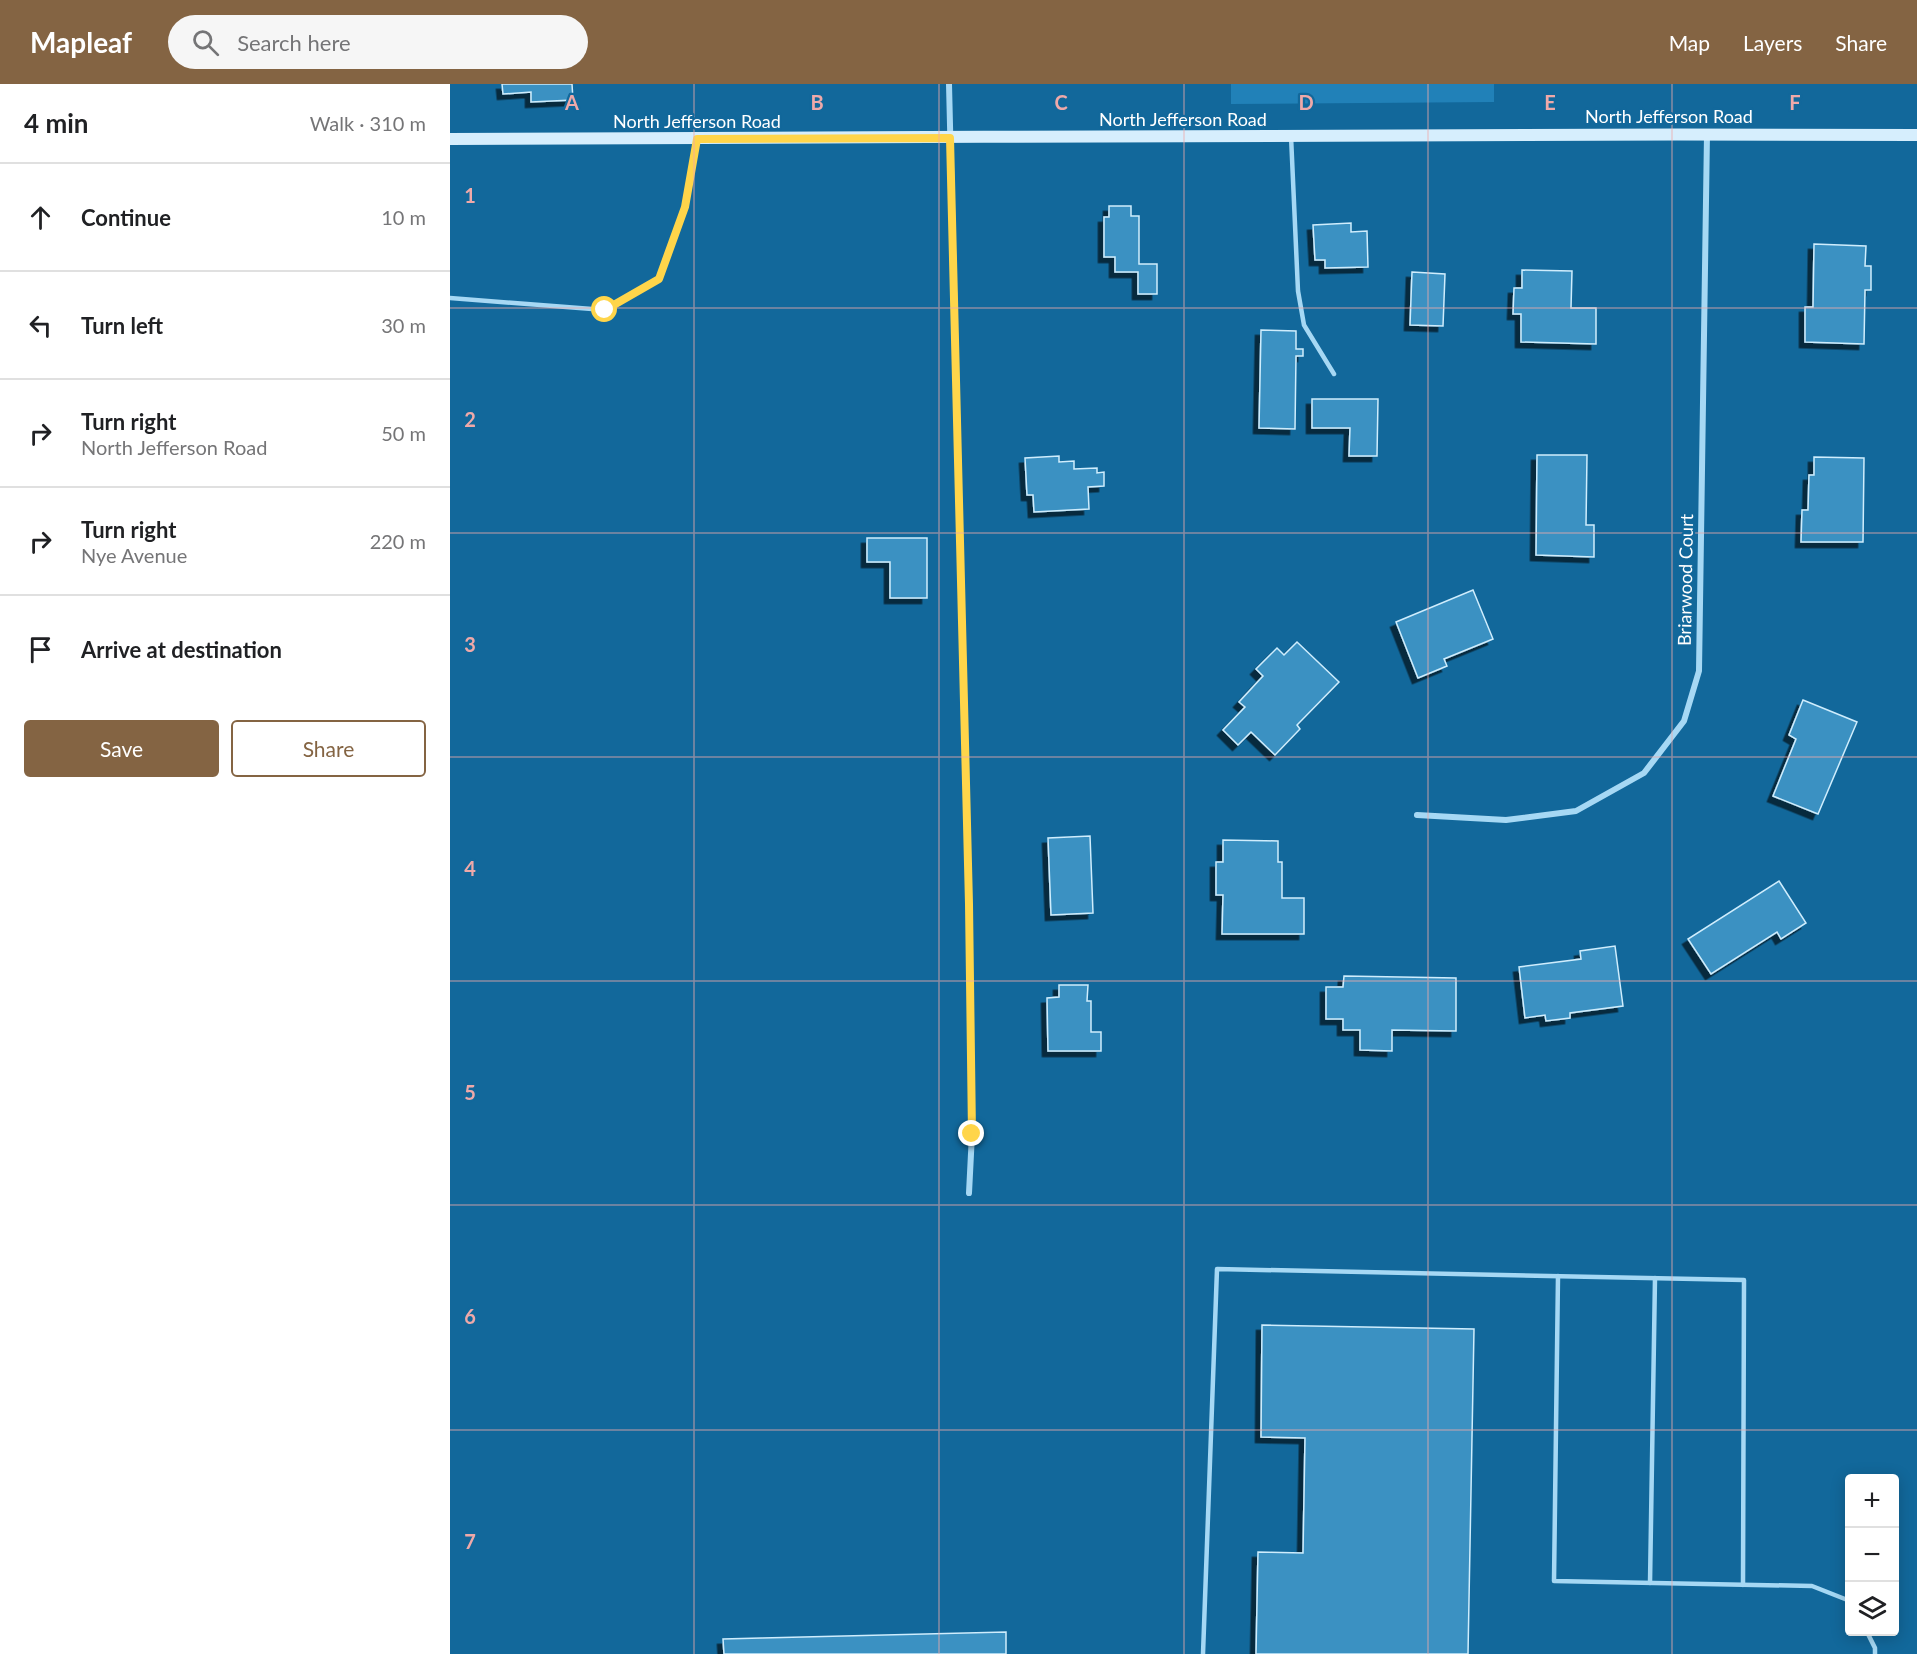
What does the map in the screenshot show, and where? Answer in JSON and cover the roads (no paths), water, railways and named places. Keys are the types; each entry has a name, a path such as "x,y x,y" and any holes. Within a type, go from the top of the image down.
{"street":[{"path":"949,84 969,904 972,1134 969,1193"},
{"name":"Briarwood Court","path":"1417,815 1506,819 1576,811 1644,773 1684,721 1698,671 1707,134"},
{"name":"North Jefferson Road","path":"450,140 1917,135"}],"lane":[{"path":"1291,136 1298,291 1304,325 1334,374"},
{"path":"450,298 605,310 659,279 685,207 697,139"},
{"path":"1203,1654 1217,1269 1744,1280 1743,1585"},
{"path":"1557,1276 1554,1581 1812,1586 1845,1599"},
{"path":"1650,1583 1655,1278"},
{"path":"1869,1636 1875,1648 1875,1654"}]}
